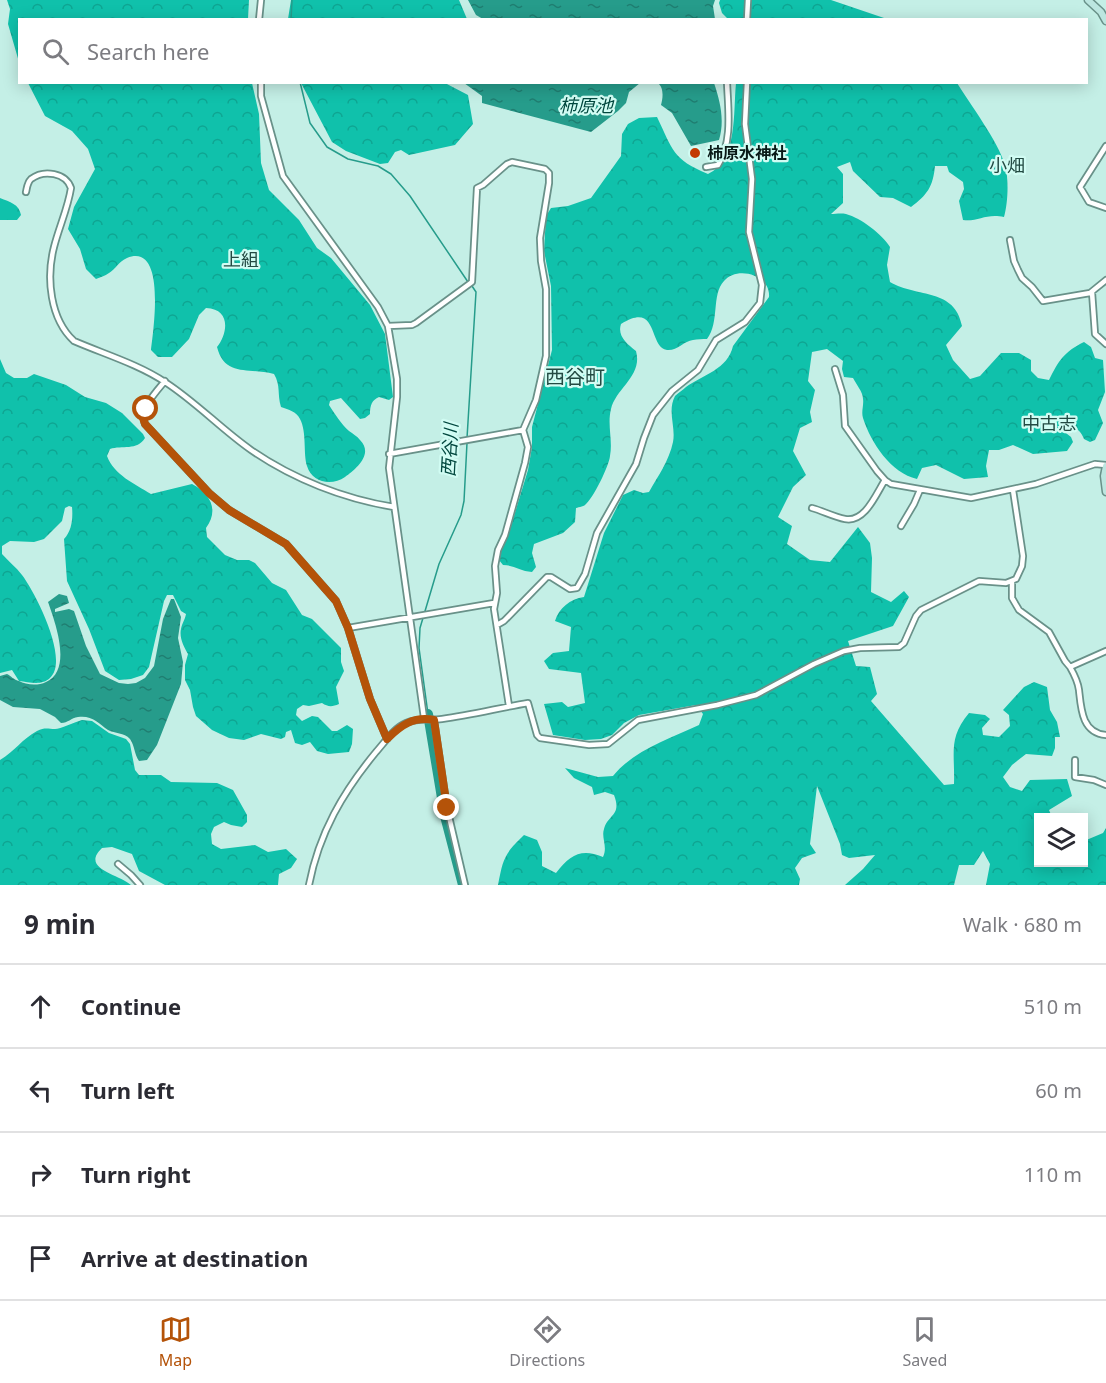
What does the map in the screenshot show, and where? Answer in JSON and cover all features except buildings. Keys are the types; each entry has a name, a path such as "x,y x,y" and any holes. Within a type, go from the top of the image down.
{"main road":[{"path":"1088,0 1101,12 1106,21"},
{"path":"1106,466 1104,476 1106,492"}],"street":[{"path":"259,18 261,0"},
{"path":"746,18 748,0"},
{"path":"261,84 261,96 283,176 378,307 388,326 397,379 397,397 389,454 394,507 424,718"},
{"path":"706,167 718,165 723,157 728,134 727,84"},
{"path":"497,625 504,621 548,577 570,589 577,588 585,574 602,524 636,464 653,415 672,391 698,370 716,340 745,322 760,303 762,285 749,232 752,179 745,124 747,84"},
{"path":"1106,146 1080,189 1089,202 1106,208"},
{"path":"388,326 416,323 470,284 477,188 512,162 545,169 549,173 540,238 546,289 546,356 536,400 523,430 528,447 525,463 495,566 497,593 494,603 509,706"},
{"path":"26,192 27,184 31,179 41,175 61,175 69,181 71,188 52,258 54,307 66,334 74,341 165,381 252,451 285,470 353,498 394,507"},
{"path":"1010,240 1014,261 1022,278 1045,302 1092,292 1106,280"},
{"path":"1092,292 1095,334 1106,344"},
{"path":"835,369 843,395 845,426 885,480 891,484 971,498 1013,490 1095,464 1106,466"},
{"path":"165,381 146,409 143,418 145,424 209,493 229,510 286,544 336,601 348,628 370,699 387,739"},
{"path":"389,454 523,430"},
{"path":"812,508 847,519 858,518 864,513 885,480"},
{"path":"901,526 920,490"},
{"path":"1013,490 1023,556 1019,574 1012,582 1012,598 1019,610 1049,632 1077,681 1083,717 1093,731 1106,735"},
{"path":"309,885 317,848 330,817 349,786 387,739 404,724 424,718 434,720 528,703 537,735 540,738 589,745 608,744 638,720 717,705 756,694 844,651 860,648 898,647 904,643 916,616 927,607 979,581 1012,582"},
{"path":"348,628 494,603"},
{"path":"1070,667 1106,651"},
{"path":"434,720 447,808 465,885"},
{"path":"1075,760 1075,777 1094,780 1106,785"},
{"path":"118,864 140,885"}],"green space":[{"path":"7,0 249,0 248,18 18,18 18,59 8,24 10,9"},
{"path":"291,0 459,0 467,18 288,18"},
{"path":"720,0 831,0 884,18 727,18 722,13"},
{"path":"29,84 252,84 259,114 261,163 269,190 299,220 317,248 331,258 370,305 385,334 393,397 389,400 377,398 372,403 370,414 360,419 341,398 330,401 329,405 341,422 364,445 362,461 349,474 340,480 329,482 313,476 307,466 302,424 296,414 281,407 274,374 240,370 226,363 217,347 225,329 225,323 220,313 214,309 206,308 199,315 189,339 172,357 158,357 151,350 155,291 153,275 148,263 140,257 127,258 111,272 96,279 86,269 80,249 68,229 74,207 95,169 88,149 72,131 45,116"},
{"path":"302,84 447,84 468,95 473,124 455,145 409,155 401,150 395,152 388,163 380,164 346,151 332,142"},
{"path":"736,84 958,84 1001,155 1005,165 1008,191 1004,217 992,216 963,220 959,201 964,189 963,182 949,172 947,166 935,166 933,180 928,190 911,207 893,198 880,197 853,171 850,162 837,167 843,174 843,203 831,214 846,214 858,219 877,232 886,242 890,247 887,265 890,282 934,296 952,305 962,326 946,345 953,360 970,379 980,376 1001,353 1019,353 1031,360 1031,371 1038,378 1049,380 1063,357 1072,349 1084,342 1091,347 1095,358 1103,360 1105,392 1098,410 1103,423 1095,440 1090,442 1084,439 1080,431 1074,428 1057,426 1071,437 1073,442 1067,451 1033,454 1013,445 999,450 989,450 986,466 988,477 964,479 936,465 922,468 917,479 908,476 891,464 877,447 863,418 862,394 853,378 844,377 843,361 827,349 812,352 808,381 815,390 810,412 812,422 800,428 793,451 806,475 793,487 778,517 792,526 787,544 810,560 830,562 858,527 870,543 871,592 891,602 904,591 909,597 893,626 848,641 856,666 870,667 877,694 871,701 944,785 954,784 955,738 969,713 985,715 990,719 982,728 983,735 999,737 1010,726 1009,715 1003,710 1024,687 1034,682 1047,687 1050,710 1057,722 1060,737 1055,737 1052,756 1026,754 1012,765 1003,777 1010,787 1022,791 1030,780 1067,779 1072,796 1049,810 1050,813 1034,813 1034,867 1088,867 1088,839 1103,833 1106,828 1106,885 986,885 990,864 983,851 974,865 959,865 954,885 845,885 875,855 849,858 842,855 840,844 817,786 810,844 816,853 802,858 795,868 800,879 799,885 498,885 505,857 524,835 537,840 542,852 542,866 556,873 576,855 588,853 603,857 604,829 616,807 614,795 605,792 594,795 592,787 574,778 565,768 598,777 613,776 621,767 642,752 699,725 703,714 696,705 639,715 624,723 612,735 601,739 585,740 553,735 544,704 562,702 568,707 585,703 581,673 549,669 544,661 553,653 569,651 571,627 555,621 559,612 566,605 584,597 604,533 623,495 634,490 649,492 666,462 673,442 672,407 675,396 714,371 726,360 733,346 769,297 765,283 759,278 744,273 730,276 720,287 713,325 707,339 696,339 674,349 667,350 661,347 651,327 642,318 633,318 621,324 622,336 626,343 636,351 636,368 611,409 610,456 600,482 588,502 576,508 575,522 563,533 534,544 532,553 536,567 532,572 503,565 499,560 499,555 510,529 528,470 532,447 532,427 552,350 551,286 544,251 546,216 551,208 568,206 591,198 621,156 622,134 628,124 639,118 657,117 671,146 680,158 708,174 725,158 732,134"},
{"path":"0,198 18,208 21,215 17,220 0,220"},
{"path":"0,359 6,373 14,378 27,378 34,374 66,385 85,397 106,403 122,413 145,438 138,445 110,449 107,456 115,469 132,483 151,494 192,484 204,493 212,509 212,515 206,528 207,537 225,555 255,563 272,583 286,590 302,615 312,619 341,648 341,662 344,671 336,687 339,704 334,706 322,703 303,705 297,709 296,715 302,721 312,716 318,717 332,731 337,731 347,725 353,729 349,752 328,754 317,751 310,742 302,745 295,743 291,730 286,732 285,737 281,739 261,734 244,740 229,738 212,730 196,716 190,690 185,680 188,654 182,642 181,627 186,614 181,611 173,595 167,595 164,601 149,667 143,675 119,680 105,671 67,581 64,539 71,524 72,507 69,506 65,508 62,521 44,539 34,542 10,541 2,546 2,554 22,575 42,610 53,642 56,657 55,669 50,678 39,683 19,681 12,670 0,673"},
{"path":"82,720 92,721 109,733 126,739 130,744 135,770 139,775 161,775 171,782 217,783 233,790 247,815 247,822 242,827 224,822 214,827 211,834 212,844 221,849 255,845 268,852 286,849 297,859 291,868 279,874 278,885 165,885 139,871 132,854 112,847 102,848 96,855 98,866 131,885 0,885 0,760 37,731 57,729"}],"water":[{"path":"468,0 715,0 713,6 715,18 481,18 476,15"},
{"name":"柿原池","path":"465,84 639,84 629,92 626,103 591,132 482,103 482,96"},
{"name":"柿原池","path":"714,84 722,118 719,140 691,146 672,113 661,105 663,96 660,85"},
{"path":"59,594 67,596 69,603 55,609 55,612 69,609 74,611 86,646 100,674 119,683 128,684 145,678 154,666 163,619 171,599 174,599 181,617 178,638 183,662 181,684 157,745 147,760 139,761 128,737 108,730 91,718 78,717 61,723 40,709 13,707 0,700 0,676 7,674 16,680 36,684 46,682 54,676 59,667 60,645 48,602"}],"waterway":[{"name":"西谷川","path":"291,18 292,0"},
{"name":"西谷川","path":"300,84 310,123 327,147 348,159 378,166 391,174 410,196 468,282"},
{"name":"西谷川","path":"467,438 476,292 472,286"},
{"name":"西谷川","path":"428,714 419,648 420,628 439,564 461,515 464,501 467,443"},
{"name":"西谷川","path":"428,714 445,816 463,885"}],"place":[{"name":"柿原水神社","path":"695,153"}],"district":[{"name":"小畑","path":"1007,166"},
{"name":"上組","path":"241,260"},
{"name":"西谷町","path":"575,377"},
{"name":"中古志","path":"1049,424"}],"route":[{"path":"146,409 143,418 145,424 209,493 229,510 286,544 336,601 348,628 370,699 387,739 404,724 424,718 434,720 447,808"}]}
